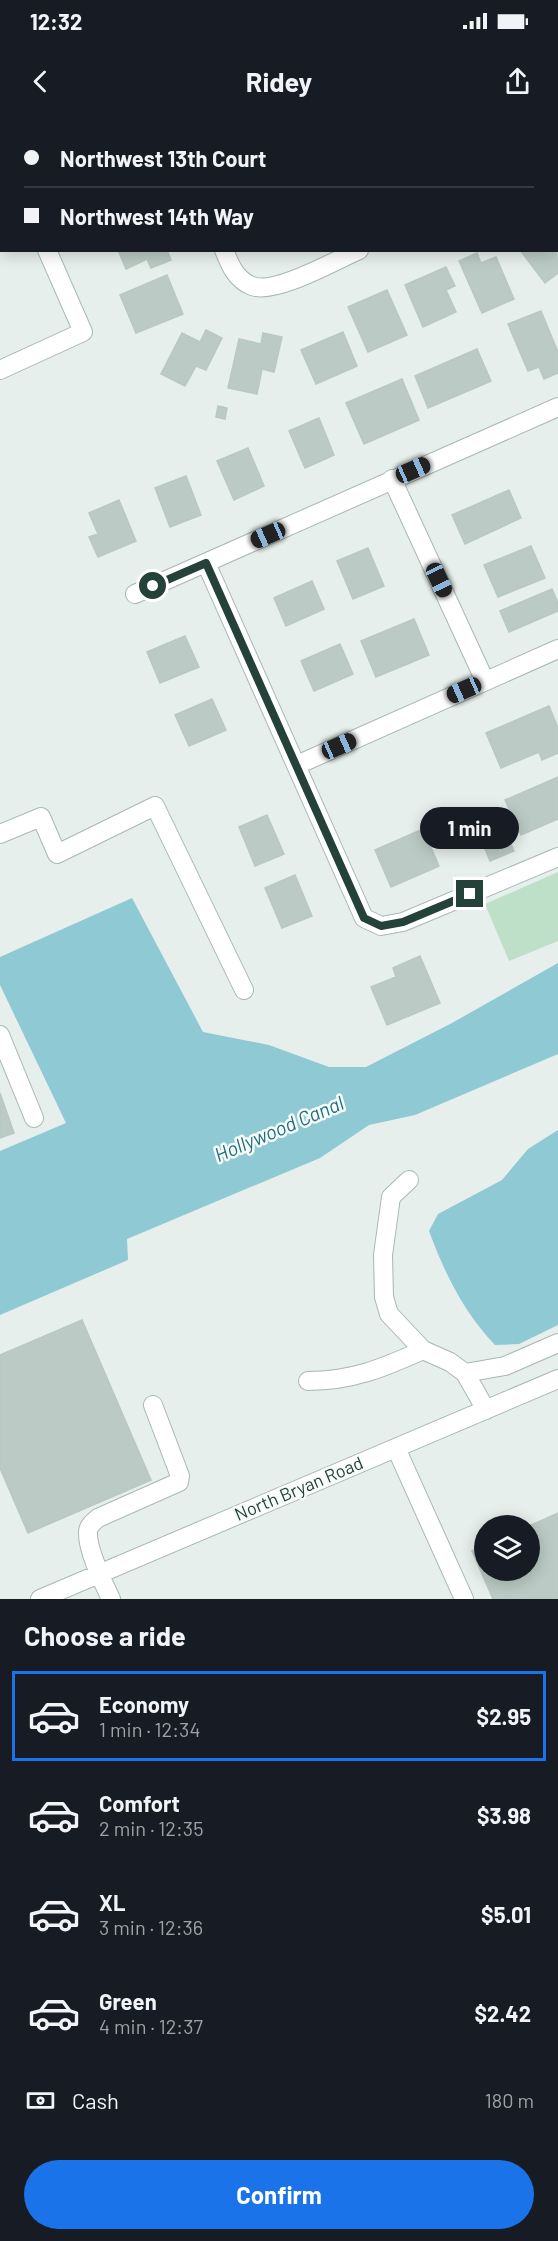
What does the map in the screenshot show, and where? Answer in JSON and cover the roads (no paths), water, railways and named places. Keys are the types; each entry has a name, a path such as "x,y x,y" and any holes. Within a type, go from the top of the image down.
{"street":[{"path":"0,370 83,332 48,252"},
{"path":"225,252 234,273 253,287 277,286 354,252"},
{"path":"135,594 558,407"},
{"path":"392,479 485,681"},
{"path":"206,563 364,918 381,926 403,922 558,857"},
{"path":"297,765 558,649"},
{"path":"0,834 41,817 57,854 154,806 244,990"},
{"path":"0,1035 34,1118"},
{"path":"409,1180 391,1197 383,1255 384,1297 389,1314 423,1350 450,1362 465,1373 486,1410"},
{"path":"465,1373 505,1366 558,1343"},
{"path":"308,1381 339,1381 383,1368 423,1350"},
{"name":"North Bryan Road","path":"40,1599 558,1379"},
{"path":"111,1599 99,1573 87,1534 90,1526 98,1518 178,1482 180,1476 153,1405"},
{"path":"396,1448 464,1599"}],"water":[{"name":"Hollywood Canal","path":"132,898 203,1032 269,1045 329,1067 366,1067 452,1023 558,963 558,1054 415,1115 369,1125 320,1158 127,1239 128,1260 0,1315 0,1151 66,1123 0,985 0,957"},
{"path":"558,1130 558,1325 519,1344 495,1345 464,1305 429,1231 438,1214 502,1180 528,1149"}]}
